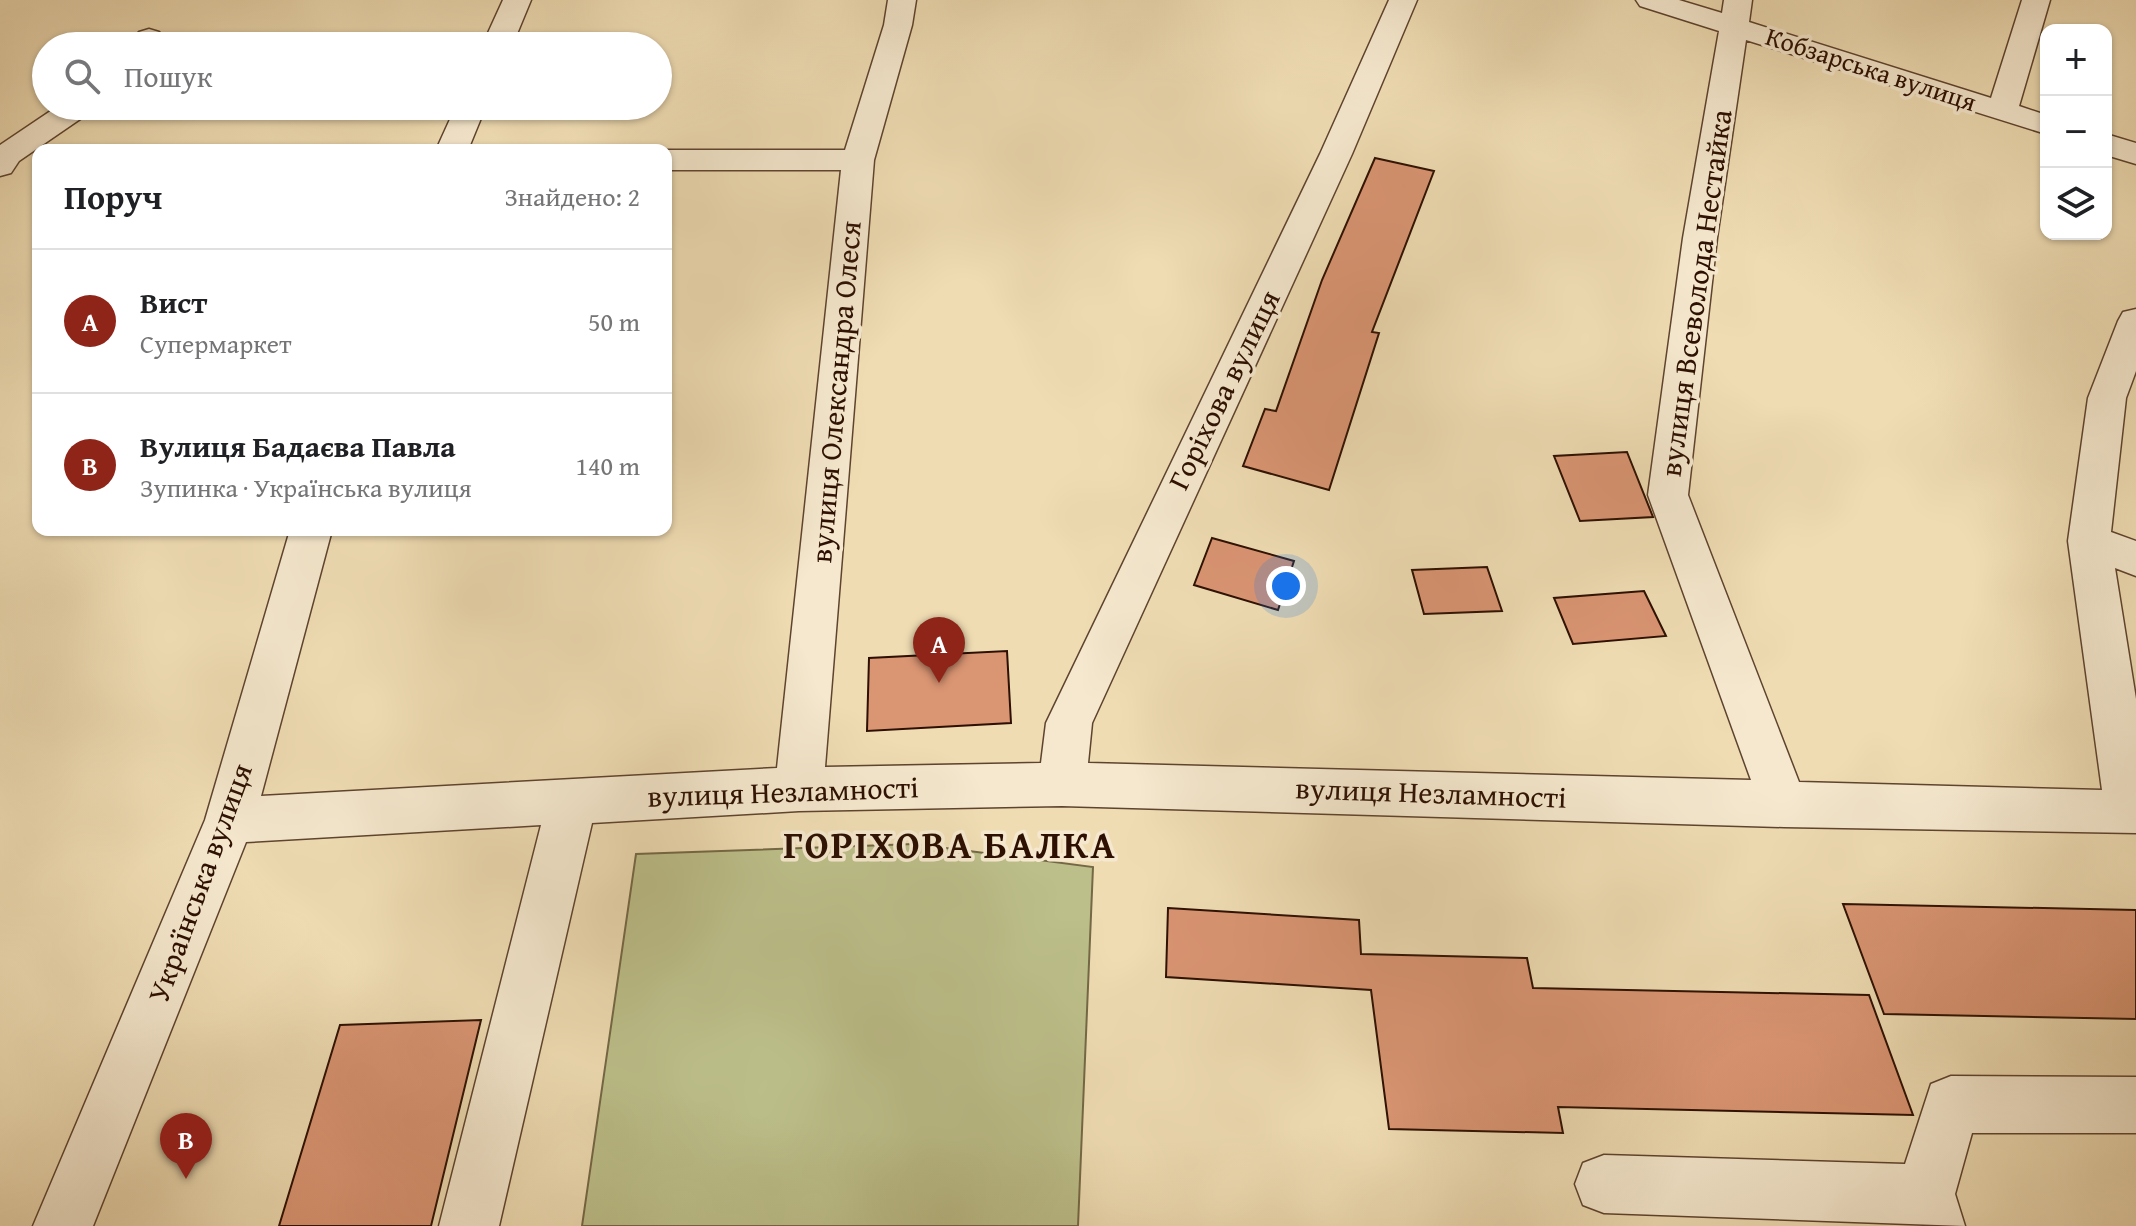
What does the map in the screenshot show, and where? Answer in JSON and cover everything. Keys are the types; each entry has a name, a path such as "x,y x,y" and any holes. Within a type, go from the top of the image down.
{"street":[{"path":"503,32 517,0"},
{"name":"вулиця Олександра Олеся","path":"799,789 858,160 898,25 902,0"},
{"name":"Горіхова вулиця","path":"1062,784 1069,723 1336,154 1403,0"},
{"name":"Кобзарська вулиця","path":"1650,0 1736,13 2040,123"},
{"path":"2002,111 2036,0"},
{"name":"вулиця Всеволода Нестайка","path":"1736,13 1700,238 1668,495 1784,805"},
{"path":"0,166 7,155 58,120"},
{"path":"455,144 465,120"},
{"path":"2112,146 2136,154"},
{"path":"672,160 858,160"},
{"name":"вулиця Незламності","path":"230,820 799,789 1062,784 2133,816 2089,541 2107,398 2136,321"},
{"name":"Українська вулиця","path":"63,1226 230,820 309,536"},
{"path":"2089,541 2136,559"},
{"path":"469,1226 572,801"},
{"path":"1604,1184 1930,1210 1951,1104 2136,1105"}],"green space":[{"path":"914,844 1093,867 1078,1226 582,1226 636,854"}],"building":[{"path":"1375,158 1434,171 1372,332 1379,333 1329,490 1243,466 1265,409 1276,411 1322,280"},
{"path":"1627,452 1653,517 1580,521 1554,456"},
{"path":"1212,538 1294,561 1278,610 1194,585"},
{"path":"1487,567 1502,611 1424,614 1412,570"},
{"path":"1644,591 1666,636 1573,644 1554,598"},
{"path":"1007,651 1011,723 867,731 869,658"},
{"path":"1843,904 2136,910 2136,1019 1884,1014"},
{"path":"1168,908 1359,920 1361,954 1527,958 1533,988 1869,995 1913,1115 1558,1107 1563,1133 1389,1129 1371,990 1166,977"},
{"path":"481,1020 431,1226 279,1226 340,1025"}],"place":[{"name":"Вист","path":"939,683"},
{"name":"Вулиця Бадаєва Павла","path":"186,1179"}],"district":[{"name":"ГОРІХОВА БАЛКА","path":"950,845"}]}
